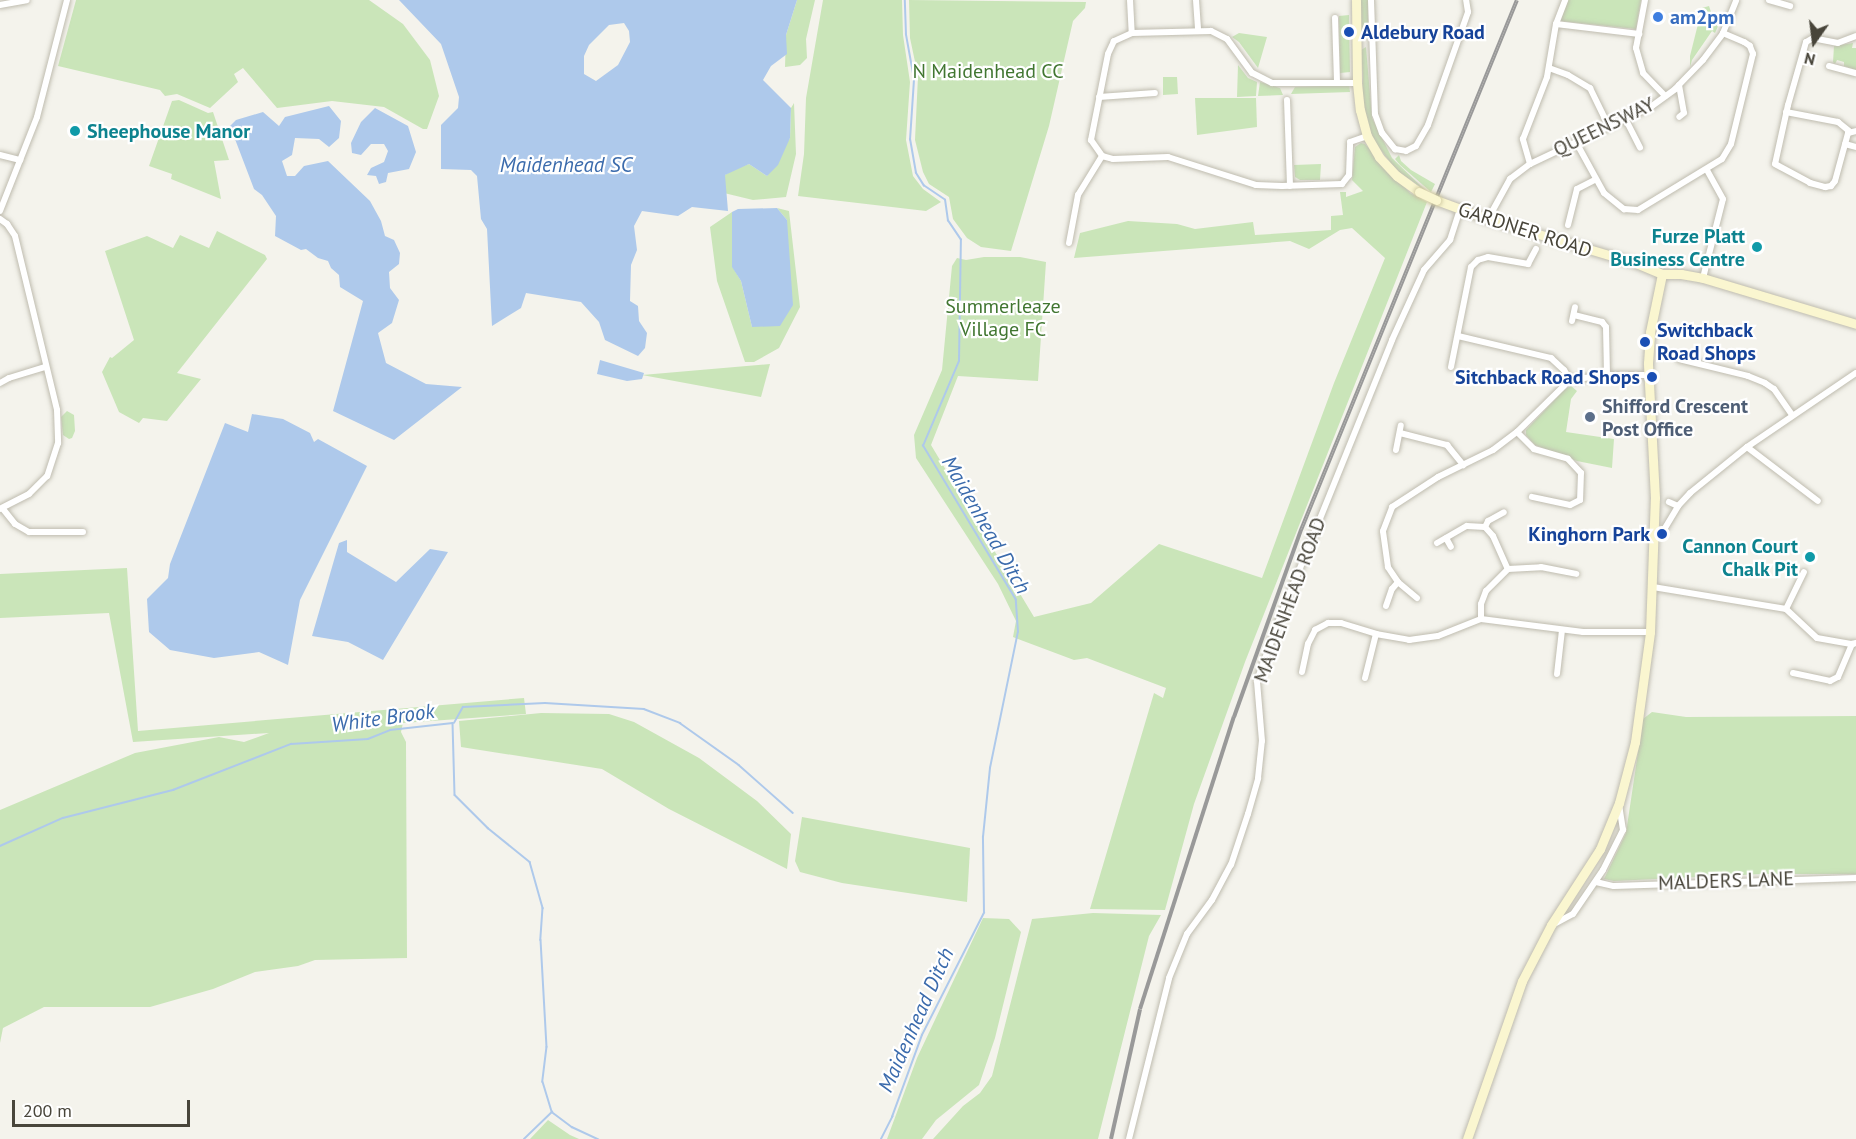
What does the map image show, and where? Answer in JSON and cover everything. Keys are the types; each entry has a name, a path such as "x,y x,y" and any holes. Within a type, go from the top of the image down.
{"main road":[{"name":"GARDNER ROAD","path":"1356,0 1357,83 1360,110 1367,136 1379,157 1397,176 1419,192 1460,210 1636,263 1662,274 1681,274 1703,278 1856,324"},
{"path":"1467,1139 1522,981 1551,925 1600,849 1619,804 1635,742 1650,632 1653,587 1655,498 1648,375 1650,333 1662,274"}],"street":[{"path":"0,5 27,0"},
{"path":"0,211 44,96 67,0"},
{"path":"1130,0 1132,33"},
{"path":"1196,0 1198,31"},
{"path":"1371,0 1375,114 1382,133 1395,149 1406,151 1416,146 1428,126 1468,12 1466,0"},
{"path":"1530,164 1523,139 1549,68 1556,24 1565,0"},
{"path":"1645,0 1636,48 1643,74 1665,96"},
{"name":"QUEENSWAY","path":"1488,219 1510,179 1530,164 1626,120 1679,85 1703,60 1723,33 1736,0"},
{"path":"1769,0 1790,6"},
{"path":"1335,18 1337,82"},
{"path":"1556,24 1639,34"},
{"path":"1357,83 1272,83 1252,73 1238,52 1221,35 1198,31 1132,33 1114,41 1108,54 1091,140 1102,156 1113,159 1168,157 1256,185 1290,186 1342,184 1349,175 1350,142 1367,136"},
{"path":"1576,142 1595,180 1612,202 1624,208 1638,210 1722,159 1731,144 1753,54 1744,42 1723,33"},
{"path":"1786,112 1841,123 1853,131 1845,144 1835,181 1829,187 1809,183 1775,164 1786,112 1806,42 1813,38 1838,43 1856,36"},
{"path":"1356,45 1371,44"},
{"path":"1829,66 1856,73"},
{"path":"1549,68 1568,75 1590,88 1609,127"},
{"path":"1679,85 1684,113 1679,117"},
{"path":"1099,97 1147,90 1155,93"},
{"path":"1287,100 1290,186"},
{"path":"1626,120 1640,148"},
{"path":"1845,144 1856,147"},
{"path":"0,155 20,160"},
{"path":"1069,243 1078,195 1102,156"},
{"path":"1703,278 1723,199 1707,170"},
{"path":"1568,225 1577,189 1595,180"},
{"name":"MAIDENHEAD ROAD","path":"1129,1139 1169,978 1186,934 1212,900 1231,865 1248,814 1258,778 1262,741 1257,681 1265,658 1392,340 1424,270 1450,240 1460,210"},
{"path":"0,219 8,224 15,236 57,410 58,443 46,476 29,494 2,509 15,524 29,532 83,532"},
{"path":"1526,273 1536,249"},
{"path":"1451,367 1471,267 1478,260 1499,257 1528,264"},
{"path":"1575,307 1573,318 1602,322 1606,327 1606,375"},
{"path":"1458,336 1551,358 1564,370 1570,380"},
{"path":"1679,359 1765,382 1774,389 1792,414"},
{"path":"0,383 45,367"},
{"path":"1665,528 1678,506 1690,493 1792,414 1856,373"},
{"path":"1417,598 1398,582 1388,567 1383,531 1386,517 1392,507 1412,492 1483,456 1517,432 1570,380 1606,375 1648,375"},
{"path":"1396,450 1401,425"},
{"path":"1517,432 1534,449 1568,459 1579,468 1582,479 1582,502 1570,506 1532,497"},
{"path":"1400,433 1448,445 1463,465"},
{"path":"1747,447 1818,501"},
{"path":"1543,509 1545,501"},
{"path":"1669,502 1678,506"},
{"path":"1485,527 1488,521 1504,512"},
{"path":"1437,543 1467,526 1485,527 1493,536 1508,569"},
{"path":"1446,538 1451,547"},
{"path":"1481,619 1481,604 1486,591 1508,569 1533,567 1572,571"},
{"path":"1786,609 1804,572"},
{"path":"1386,606 1392,589 1398,582"},
{"path":"1653,587 1786,609 1817,638 1854,644 1838,677 1830,681 1793,673"},
{"path":"1302,672 1308,644 1315,630 1328,623 1341,623 1376,634 1409,639 1438,636 1481,619 1562,630 1626,634 1650,632"},
{"path":"1557,674 1562,630"},
{"path":"1365,678 1376,634"},
{"path":"1551,925 1573,914 1596,882 1623,830 1619,804"},
{"name":"MALDERS LANE","path":"1596,882 1614,886 1856,878"}],"green space":[{"path":"76,0 369,0 403,24 430,60 439,96 427,129 423,129 384,107 332,101 277,108 243,68 234,74 238,82 210,108 177,94 165,96 160,90 58,66"},
{"path":"797,0 815,0 806,39 807,58 800,65 785,67 786,35"},
{"path":"823,0 902,0 903,35 910,82 906,140 913,176 923,189 941,202 926,211 798,196 804,154 806,98"},
{"name":"N Maidenhead CC","path":"909,0 1086,2 1085,8 1073,21 1049,126 1011,251 981,247 967,238 953,219 949,197 929,184 923,172 915,140 918,76 910,38"},
{"path":"1359,0 1368,0 1369,33 1359,31"},
{"path":"1568,0 1641,0 1636,29 1560,21"},
{"path":"1709,6 1712,15 1719,15 1716,23 1719,24 1715,33 1712,31 1692,60 1690,67 1690,56 1702,8"},
{"path":"1349,15 1350,72 1340,73 1339,16"},
{"path":"1239,33 1267,37 1258,68 1239,42 1232,37"},
{"path":"1853,43 1852,48 1856,48 1856,70 1844,66 1844,62 1837,60 1835,64 1833,62 1834,46"},
{"path":"1366,47 1372,118 1392,158 1425,190 1396,170 1372,138 1366,122 1362,92 1361,50"},
{"path":"1238,65 1248,78 1257,82 1256,96 1237,97"},
{"path":"1163,77 1177,77 1178,94 1163,95"},
{"path":"1260,82 1280,88 1283,95 1258,96"},
{"path":"1349,85 1350,92 1291,94 1295,87"},
{"path":"1195,98 1256,98 1257,127 1197,135"},
{"path":"179,100 208,113 213,112 229,160 214,161 221,199 171,179 172,174 149,166 172,101"},
{"path":"794,103 796,154 786,197 753,200 724,193 725,175 734,169 749,164 767,176 790,138 791,108"},
{"name":"Summerleaze Village FC","path":"1361,143 1365,144 1410,193 1427,202 1245,662 1194,804 1165,910 1090,909 1154,693 1163,698 1166,688 1087,658 1074,660 1013,637 1016,621 998,584 916,458 914,435 942,370 952,266 957,258 966,260 984,257 1020,257 1046,262 1038,381 958,376 931,445 1034,617 1091,603 1159,544 1262,578 1334,383 1385,258 1352,228 1340,230 1309,249 1290,241 1074,258 1080,233 1128,221 1177,224 1195,229 1253,222 1255,235 1331,230 1331,216 1343,215 1340,192 1346,192 1346,197 1363,191 1352,180 1355,147"},
{"path":"1399,155 1401,161 1411,170 1435,184 1431,192 1400,165 1395,159"},
{"path":"1321,164 1320,180 1300,180 1295,177 1294,165"},
{"path":"777,208 789,211 800,307 779,348 754,362 745,362 717,281 710,227 732,212 732,266 741,281 752,327 787,220"},
{"path":"217,231 265,255 267,259 177,373 201,379 167,421 143,418 139,423 119,412 102,372 110,357 112,358 134,340 105,251 147,236 173,248 180,235 209,248"},
{"path":"770,364 761,397 642,375"},
{"path":"1571,386 1577,391 1571,399 1566,432 1614,439 1612,468 1577,461 1535,445 1526,435 1526,430 1564,390"},
{"path":"67,411 74,415 75,431 69,439 63,435 61,417"},
{"path":"127,568 138,731 524,698 526,714 403,723 401,732 406,742 407,958 315,960 298,966 255,972 213,989 150,1007 44,1007 3,1028 0,1043 0,810 135,753 219,737 244,742 269,733 133,742 109,613 0,618 0,574"},
{"path":"1652,712 1686,717 1856,716 1856,874 1763,874 1614,881 1604,879 1626,833 1643,719"},
{"path":"541,713 609,714 634,722 699,758 757,801 791,834 787,869 669,809 602,769 461,747 459,721"},
{"path":"802,817 970,848 967,902 842,883 800,872 795,861"},
{"path":"1093,913 1161,915 1149,936 1098,1139 933,1139 963,1106 980,1093 992,1076 1032,919"},
{"path":"983,918 1009,919 1021,932 995,1038 979,1085 936,1120 922,1139 887,1139 917,1058"},
{"path":"548,1120 570,1135 579,1139 530,1139"}],"water":[{"name":"Maidenhead SC","path":"399,0 797,0 786,35 787,54 771,66 763,80 791,108 790,138 778,165 767,176 749,164 725,175 728,211 692,207 678,216 642,211 634,226 637,250 631,265 630,301 638,306 639,321 647,333 645,348 638,356 605,340 599,322 581,302 526,293 521,308 492,326 487,229 481,219 477,176 471,170 441,169 441,125 458,108 459,97 441,44","holes":["624,23 629,31 630,42 618,65 596,81 584,74 584,56 589,45 609,25"]},
{"path":"329,106 341,121 339,138 329,147 319,139 295,138 292,155 282,161 287,176 295,176 304,166 328,161 370,201 381,221 385,236 394,240 400,253 399,264 389,272 390,288 399,300 392,323 378,333 386,363 426,384 462,387 394,440 333,411 363,301 340,287 339,275 331,268 328,261 275,236 276,216 262,195 254,189 230,126 236,120 263,112 279,126 285,117"},
{"path":"375,108 408,126 416,152 409,169 388,173 386,182 379,184 376,176 367,175 371,168 384,162 388,151 384,144 371,144 361,155 352,153 351,143 361,122"},
{"path":"777,208 787,220 793,305 780,326 752,327 741,281 732,267 732,212 738,209"},
{"path":"600,360 644,373 642,379 627,381 597,374"},
{"path":"252,414 283,419 310,433 314,442 318,439 367,466 300,600 288,665 259,652 214,658 170,650 149,632 147,599 168,578 170,564 225,423 248,432"},
{"path":"347,540 347,552 396,582 430,549 448,552 383,660 348,642 312,636 339,543"}],"waterway":[{"name":"Maidenhead Ditch","path":"881,1139 892,1117 922,1035 984,913 983,837 990,768 1018,632 1016,600 923,446 959,361 961,240 948,221 945,200 924,186 916,173 910,140 914,79 906,35 905,0"},
{"path":"454,723 463,707 545,703 644,709 680,723 739,765 793,813"},
{"name":"White Brook","path":"0,846 63,818 173,790 291,744 368,739 390,730 453,723 455,795 488,828 530,862 543,908 541,940 547,1047 543,1082 552,1112 572,1127 598,1139"},
{"path":"524,1139 552,1112"}],"railway":[{"path":"1111,1139 1140,1009 1234,717 1301,530 1517,0"}],"place":[{"name":"am2pm","path":"1658,17"},
{"name":"Aldebury Road","path":"1349,32"},
{"name":"Sheephouse Manor","path":"75,131"},
{"name":"Furze Platt Business Centre","path":"1757,247"},
{"name":"Switchback Road Shops","path":"1645,342"},
{"name":"Sitchback Road Shops","path":"1652,377"},
{"name":"Shifford Crescent Post Office","path":"1590,417"},
{"name":"Kinghorn Park","path":"1662,534"},
{"name":"Cannon Court Chalk Pit","path":"1810,557"}]}
